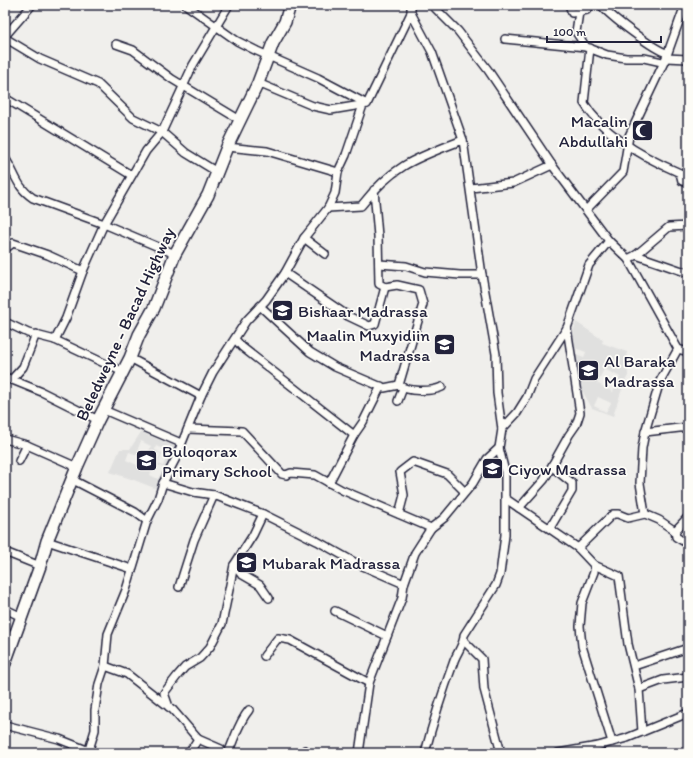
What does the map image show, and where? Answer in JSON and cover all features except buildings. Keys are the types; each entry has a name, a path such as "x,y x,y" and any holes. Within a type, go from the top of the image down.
{"street":[{"path":"32,5 5,37 40,59 98,84 133,118 162,132 186,153 217,172"},
{"path":"186,5 237,41 268,57 318,78 365,105"},
{"path":"55,340 66,318 82,271 104,224 146,151 162,132 185,86 193,66 229,5"},
{"name":"Beledweyne - Bacad Highway","path":"5,663 40,566 47,541 77,467 130,358 139,335 154,308 175,254 208,195 227,147 258,83 273,44 285,22 289,5"},
{"path":"5,725 60,739 89,752 95,730 99,684 105,666 108,634 126,590 147,521 158,499 163,483 175,460 201,396 213,372 246,321 260,306 285,273 304,238 328,208 335,193 338,172 365,105 411,13 411,5"},
{"path":"432,5 458,31 480,60 552,165 587,209 609,241 628,259 678,349 688,352"},
{"path":"569,5 572,13 587,10 591,5"},
{"path":"602,5 618,20 653,46 665,58"},
{"path":"587,209 624,172 627,143 665,58 685,5"},
{"path":"579,12 576,32 588,48 584,103 598,120 627,143 655,161 680,173 682,181 688,184"},
{"path":"411,13 432,52 463,140 482,274 496,354 497,393 502,429 499,448 505,472 506,499 500,574 496,586 464,635 464,641 455,659 425,753"},
{"path":"505,39 588,48 620,57 688,59"},
{"path":"116,44 133,50 185,86 240,120"},
{"path":"258,83 313,106 331,110 365,105"},
{"path":"5,98 131,175"},
{"path":"328,208 361,206 374,190 396,170 412,160 463,140"},
{"path":"227,147 267,151 338,172"},
{"path":"5,158 18,185 33,198 104,224 175,254"},
{"path":"470,188 513,184 552,165"},
{"path":"374,190 379,284 385,287 397,285 419,290 423,304 398,401"},
{"path":"628,259 636,255 669,227 688,226"},
{"path":"304,238 325,254"},
{"path":"502,429 517,413 527,397 534,379 567,328 589,265 609,241"},
{"path":"5,249 13,243 48,255 82,271"},
{"path":"636,255 688,273"},
{"path":"379,264 406,266 425,272 460,276 482,274"},
{"path":"285,273 348,316 369,326 375,324 378,318 385,287"},
{"path":"260,306 310,352 335,367 384,388 401,386 428,390 442,387"},
{"path":"5,322 28,333 55,340 123,372"},
{"path":"519,508 544,480 576,425 580,413 567,328"},
{"path":"8,378 23,367 36,334"},
{"path":"235,339 242,347 354,435"},
{"path":"645,514 640,483 642,448 645,432 660,381 678,349"},
{"path":"130,358 201,396"},
{"path":"8,378 101,415 181,443"},
{"path":"329,483 354,435 363,422 380,386"},
{"path":"645,432 688,427"},
{"path":"188,429 242,431 282,474 286,476 291,473 315,475 342,490 431,528"},
{"path":"5,439 27,445 77,467"},
{"path":"19,461 27,445"},
{"path":"359,753 369,683 402,598 404,584 415,553 431,528 444,518 473,483 487,459 499,448"},
{"path":"399,514 404,495 400,472 413,462 448,474 465,492"},
{"path":"550,528 572,491 572,483 556,470 553,464"},
{"path":"73,480 135,512 147,521"},
{"path":"163,483 193,492 214,495 263,514 358,564 404,584"},
{"path":"179,587 194,540 214,495"},
{"path":"506,499 578,548 594,565 619,576 628,644 639,689 642,732"},
{"path":"169,707 164,693 185,667 200,658 210,647 222,624 234,566 263,514"},
{"path":"578,548 613,514 618,514 628,518 645,514 659,520 675,531 676,537 688,544"},
{"path":"675,531 688,517"},
{"path":"47,541 132,569"},
{"path":"5,552 40,566"},
{"path":"594,565 594,572 582,603 580,626 582,646 612,742"},
{"path":"234,566 241,574 260,585 269,598"},
{"path":"5,609 22,617"},
{"path":"335,610 387,636"},
{"path":"264,656 278,638 290,640 369,683"},
{"path":"464,641 482,659 484,689 501,753"},
{"path":"634,666 688,648"},
{"path":"105,666 127,674 169,707 198,739 221,749 222,753"},
{"path":"639,689 663,680 688,678"},
{"path":"228,753 240,721 249,710"},
{"path":"558,753 599,750 612,742 642,732 688,713"},
{"path":"189,753 198,739"}],"shaded area":[{"name":"Al Baraka Madrassa","path":"576,322 603,340 602,343 627,352 628,376 624,383 613,416 592,408 580,387 573,354 571,340","holes":["575,348 586,352 584,358 573,354","604,369 620,377 613,392 597,383","598,397 611,403 606,412 594,406"]},
{"name":"Buloqorax Primary School","path":"141,432 176,447 170,467 157,489 110,472 120,449 130,449","holes":["141,441 151,446 147,456 137,451","156,446 174,453 172,458 155,450","151,450 161,454 157,462 148,458","129,452 141,456 137,465 126,460","162,454 167,456 163,466 158,464","155,464 164,468 158,479 150,475"]}],"place":[{"name":"Macalin Abdullahi","path":"643,131"},
{"name":"Bishaar Madrassa","path":"283,311"},
{"name":"Maalin Muxyidiin Madrassa","path":"445,345"},
{"name":"Al Baraka Madrassa","path":"589,371"},
{"name":"Buloqorax Primary School","path":"147,461"},
{"name":"Ciyow Madrassa","path":"493,469"},
{"name":"Mubarak Madrassa","path":"246,563"}]}
